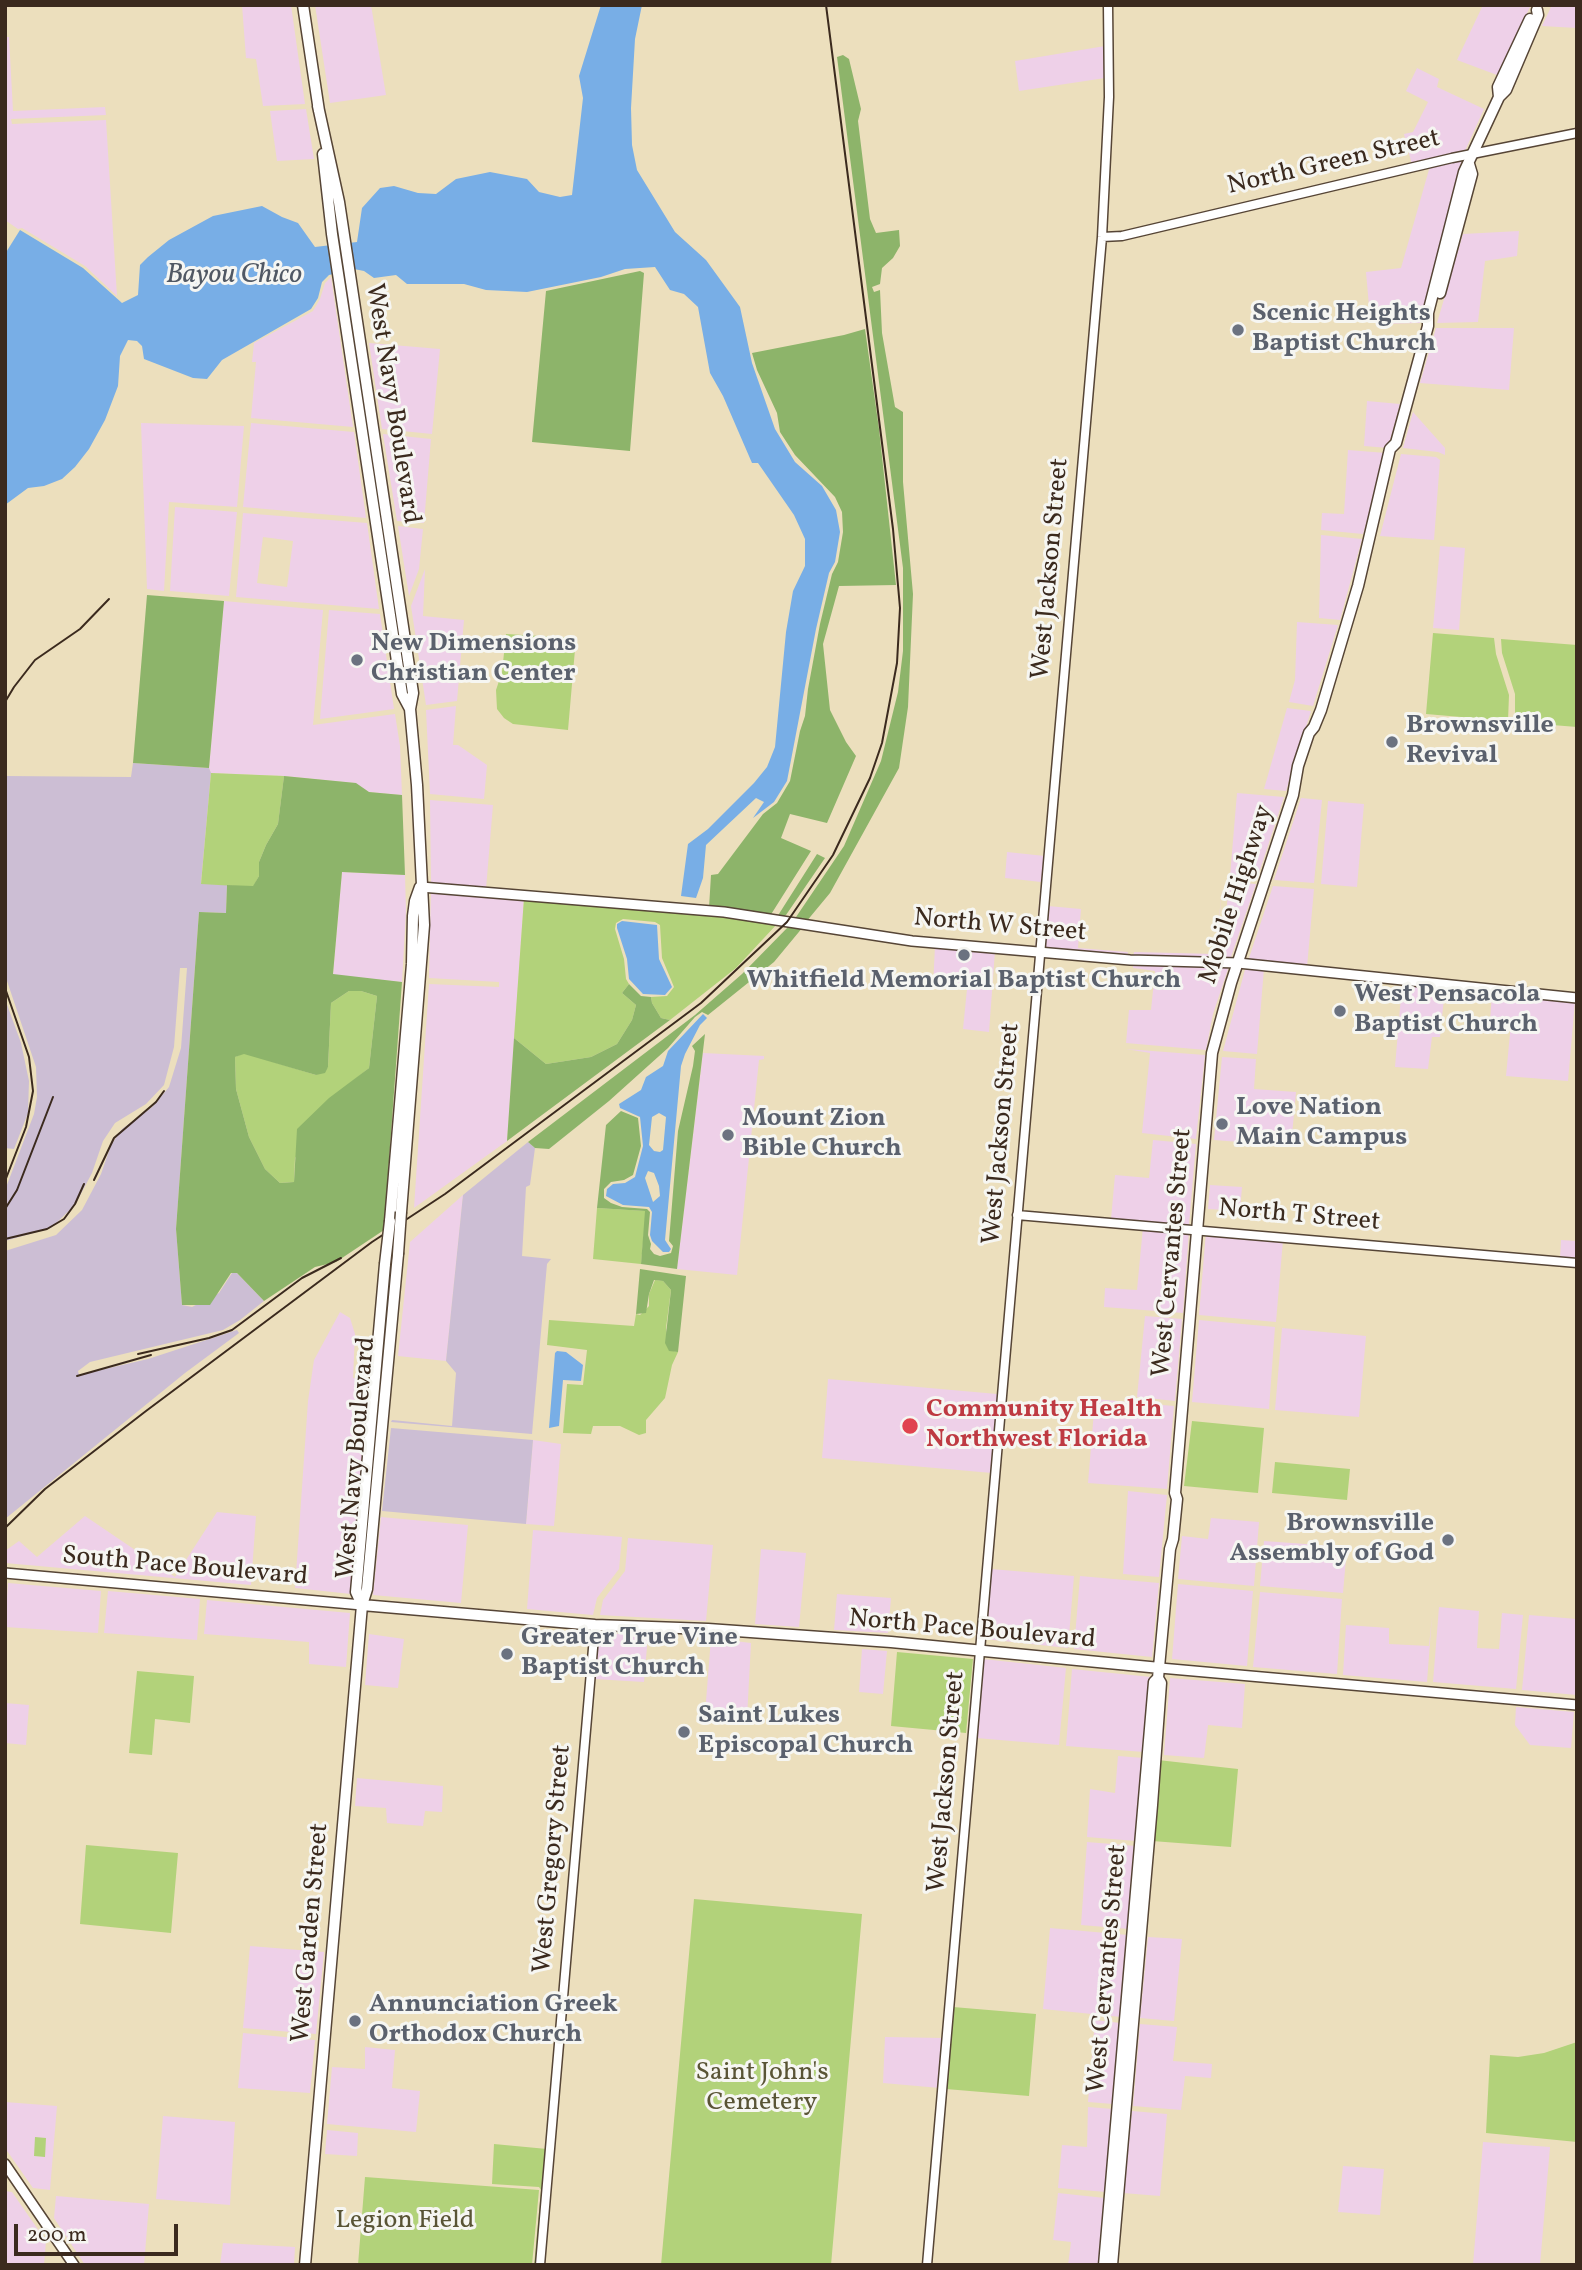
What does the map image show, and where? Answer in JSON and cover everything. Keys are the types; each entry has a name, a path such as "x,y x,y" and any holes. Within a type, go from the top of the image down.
{"main road":[{"name":"West Navy Boulevard","path":"303,5 318,106 332,234 402,694 410,709"},
{"name":"Mobile Highway","path":"1221,1017 1295,787 1304,768 1314,736 1314,727 1351,611 1378,507 1384,499 1429,320 1437,302 1469,187 1472,159 1499,97 1506,90 1539,8"},
{"name":"West Navy Boulevard","path":"318,106 344,232 413,692 410,709 424,901 398,1254 367,1589 362,1605"},
{"name":"West Navy Boulevard","path":"362,1605 356,1592 412,964 413,914 421,887"},
{"name":"North W Street","path":"421,887 724,912 912,941 1130,960 1238,963 1577,998"},
{"name":"West Cervantes Street","path":"1112,2265 1212,1054 1221,1017"},
{"name":"South Pace Boulevard","path":"6,1573 362,1605"},
{"name":"North Pace Boulevard","path":"362,1605 595,1625 708,1629 981,1650 1159,1673 1577,1705"},
{"name":"West Garden Street","path":"305,2265 362,1605"},
{"name":"West Cervantes Street","path":"1104,2265 1154,1682 1159,1673"},
{"path":"5,2164 74,2265"}],"street":[{"name":"West Jackson Street","path":"928,2265 1101,237 1109,97 1108,5"},
{"name":"North Green Street","path":"1101,237 1122,236 1472,159 1577,133"},
{"name":"North T Street","path":"1017,1215 1577,1263"},
{"path":"5,1579 6,1573"},
{"name":"West Gregory Street","path":"540,2265 595,1625"}],"shaded area":[{"path":"242,5 291,5 305,104 263,106 256,59 246,58"},
{"path":"315,5 371,5 386,95 330,103"},
{"path":"1483,5 1531,5 1497,75 1457,60"},
{"path":"1552,5 1577,5 1577,28 1542,26"},
{"path":"5,37 9,37 13,111 105,107 106,115 11,119 12,124 106,120 117,296 85,266 5,220"},
{"path":"1105,46 1105,78 1019,91 1015,61"},
{"path":"1417,68 1439,79 1437,87 1484,109 1464,153 1412,165 1404,134 1413,132 1428,102 1406,91"},
{"path":"306,109 314,159 277,161 270,111"},
{"path":"1462,159 1420,323 1378,324 1377,305 1369,306 1366,272 1401,268 1430,166"},
{"path":"1519,231 1517,256 1485,261 1478,322 1437,323 1463,234"},
{"path":"331,277 353,427 251,418 256,362 252,362 254,343 313,311 325,283"},
{"path":"1436,328 1514,328 1509,390 1420,383"},
{"path":"369,343 440,349 432,434 382,429"},
{"path":"1367,401 1400,404 1388,448 1364,446"},
{"path":"1413,412 1445,448 1445,455 1403,448"},
{"path":"141,423 244,426 237,507 169,502 164,591 147,589"},
{"path":"251,423 354,432 366,518 243,507"},
{"path":"383,434 431,439 424,523 397,521"},
{"path":"1348,450 1386,453 1363,534 1321,530 1322,513 1344,514"},
{"path":"1401,454 1436,457 1440,460 1434,540 1380,536"},
{"path":"175,507 237,512 229,596 170,591"},
{"path":"243,513 367,523 379,609 236,597","holes":["263,537 293,541 287,587 257,583"]},
{"path":"398,526 423,529 419,569 409,596"},
{"path":"1321,535 1362,539 1340,620 1319,618"},
{"path":"1440,546 1465,548 1459,630 1433,628"},
{"path":"425,569 423,616 464,620 457,701 426,705 411,606"},
{"path":"224,601 323,610 313,725 395,714 400,746 402,795 369,792 355,783 211,773 209,768"},
{"path":"329,610 380,614 394,709 320,719"},
{"path":"1297,622 1338,625 1313,706 1289,702 1295,680"},
{"path":"456,706 453,745 458,745 487,765 484,799 430,794 426,710"},
{"path":"1287,708 1311,711 1286,791 1264,789"},
{"path":"133,763 209,768 211,773 201,883 227,885 226,913 199,912 176,1229 182,1305 192,1307 219,1293 232,1273 237,1273 264,1301 223,1330 90,1362 78,1371 79,1375 148,1359 237,1330 239,1333 185,1373 5,1519 5,1251 56,1235 82,1210 101,1174 111,1145 122,1129 152,1107 169,1087 181,1048 187,968 180,968 174,1047 164,1085 146,1104 115,1123 103,1141 92,1173 75,1205 51,1228 5,1241 5,1190 34,1114 37,1097 36,1067 5,975 5,776 131,777"},
{"path":"1237,793 1284,797 1257,879 1230,876"},
{"path":"1301,798 1322,800 1314,883 1274,880"},
{"path":"430,800 493,805 486,889 431,885"},
{"path":"1328,801 1364,804 1357,887 1321,884"},
{"path":"1007,852 1045,856 1037,949 1041,882 1005,878"},
{"path":"342,872 405,875 402,982 333,975"},
{"path":"1223,881 1215,961 1133,957 1134,952 1215,954"},
{"path":"1229,882 1256,884 1230,960 1222,961"},
{"path":"1273,886 1314,889 1307,967 1248,961"},
{"path":"431,890 524,898 507,1141 414,1208 429,984 499,987 499,982 429,978"},
{"path":"1048,906 1081,909 1078,948 1128,952 1127,957 1043,950"},
{"path":"935,946 995,951 989,1032 963,1029 967,989 933,987"},
{"path":"1133,963 1229,966 1213,1014 1206,1050 1126,1043 1129,1010 1151,1010 1155,971 1133,968"},
{"path":"1246,966 1264,968 1257,1054 1223,1051"},
{"path":"1402,984 1445,988 1440,1037 1432,1037 1428,1069 1395,1067"},
{"path":"1492,993 1575,1001 1568,1081 1506,1076 1511,1023 1490,1021"},
{"path":"5,999 21,1043 29,1081 28,1113 14,1149 5,1148"},
{"path":"1126,1049 1205,1055 1196,1139 1142,1133 1150,1053"},
{"path":"703,1053 764,1056 764,1059 759,1060 737,1275 677,1269"},
{"path":"1222,1057 1256,1059 1254,1089 1296,1092 1291,1146 1214,1140"},
{"path":"1153,1140 1196,1144 1189,1225 1111,1219 1115,1175 1149,1178"},
{"path":"528,1142 535,1148 530,1185 526,1187 522,1256 551,1259 547,1264 532,1434 391,1422 452,1426 456,1373 446,1361 463,1195"},
{"path":"1210,1185 1242,1187 1240,1211 1208,1209"},
{"path":"463,1195 446,1361 398,1356 410,1242"},
{"path":"1143,1227 1189,1231 1183,1313 1104,1307 1105,1288 1137,1290"},
{"path":"1206,1232 1283,1240 1276,1322 1199,1315"},
{"path":"1561,1240 1577,1241 1577,1260 1560,1259"},
{"path":"340,1312 350,1318 355,1334 353,1378 369,1379 365,1421 353,1419 352,1424 365,1426 351,1594 295,1588 308,1401 314,1360"},
{"path":"1145,1316 1182,1319 1175,1401 1137,1397"},
{"path":"1199,1320 1275,1327 1269,1409 1192,1402"},
{"path":"1282,1328 1366,1336 1359,1417 1275,1410"},
{"name":"Community Health Northwest Florida","path":"828,1379 997,1394 992,1473 822,1458"},
{"path":"1095,1399 1174,1406 1167,1489 1088,1483"},
{"path":"391,1428 533,1440 526,1524 382,1511"},
{"path":"533,1440 561,1444 554,1526 526,1524"},
{"path":"1128,1491 1167,1495 1159,1577 1123,1574"},
{"path":"217,1512 256,1516 251,1585 5,1563 5,1551 19,1541 37,1557 85,1516 175,1577"},
{"path":"381,1517 468,1525 461,1603 373,1595"},
{"path":"1211,1518 1259,1522 1254,1586 1178,1579 1182,1536 1208,1539"},
{"path":"533,1530 622,1537 619,1569 597,1598 593,1615 527,1609"},
{"path":"628,1538 713,1545 706,1621 600,1615 603,1600 625,1571"},
{"path":"1264,1541 1347,1547 1343,1593 1260,1586"},
{"path":"761,1549 806,1553 799,1627 755,1624"},
{"path":"991,1569 1074,1576 1068,1648 985,1639"},
{"path":"1080,1576 1159,1583 1152,1657 1074,1649"},
{"path":"8,1583 101,1591 98,1633 5,1627"},
{"path":"1178,1584 1253,1591 1247,1666 1172,1659"},
{"path":"108,1591 200,1599 197,1640 104,1633"},
{"path":"1260,1592 1342,1599 1337,1674 1253,1667"},
{"path":"837,1594 891,1598 888,1633 834,1630"},
{"path":"207,1600 350,1613 346,1667 309,1664 309,1642 204,1634"},
{"path":"1439,1607 1479,1611 1477,1648 1499,1649 1502,1613 1523,1615 1516,1689 1433,1682"},
{"path":"1529,1615 1577,1619 1577,1695 1522,1690"},
{"path":"1432,1616 1427,1682 1343,1675 1346,1625 1389,1628 1389,1644 1429,1646"},
{"path":"598,1633 648,1635 644,1682 594,1679"},
{"path":"369,1634 404,1639 398,1688 365,1685"},
{"path":"711,1638 751,1643 747,1718 705,1714"},
{"path":"862,1649 887,1651 883,1694 859,1692"},
{"path":"983,1659 1066,1668 1059,1745 976,1738"},
{"path":"1072,1669 1151,1677 1144,1752 1066,1746"},
{"path":"1170,1678 1245,1684 1242,1728 1208,1725 1204,1758 1164,1755"},
{"path":"5,1703 29,1705 26,1745 5,1743"},
{"path":"1516,1707 1574,1712 1571,1748 1530,1745 1515,1725"},
{"path":"1118,1756 1144,1758 1136,1841 1087,1837 1090,1789 1115,1793"},
{"path":"357,1778 443,1786 442,1812 425,1811 423,1826 387,1823 386,1808 355,1806"},
{"path":"1087,1842 1136,1846 1129,1929 1081,1925"},
{"path":"1050,1928 1128,1935 1121,2017 1043,2009"},
{"path":"1148,1937 1182,1939 1174,2021 1140,2018"},
{"path":"250,1946 324,1952 316,2034 243,2028"},
{"path":"1095,2020 1120,2023 1113,2104 1088,2102"},
{"path":"1140,2024 1177,2027 1173,2061 1212,2064 1211,2078 1185,2076 1181,2110 1133,2106"},
{"path":"243,2033 315,2040 310,2093 238,2088"},
{"path":"885,2037 944,2038 940,2088 883,2083"},
{"path":"365,2047 395,2050 392,2088 420,2091 416,2132 327,2124 332,2067 365,2069"},
{"path":"5,2102 57,2106 50,2190 33,2188 5,2148"},
{"path":"1088,2107 1113,2109 1106,2192 1058,2188 1062,2145 1087,2147"},
{"path":"1132,2111 1167,2114 1160,2196 1123,2193"},
{"path":"163,2116 235,2122 230,2205 156,2199"},
{"path":"327,2130 358,2133 357,2156 325,2154"},
{"path":"1483,2142 1550,2147 1540,2265 1473,2265"},
{"path":"1343,2166 1384,2169 1380,2215 1338,2212"},
{"path":"5,2191 12,2192 46,2241 44,2265 5,2265"},
{"path":"1058,2193 1105,2198 1099,2265 1068,2265 1071,2242 1053,2240"},
{"path":"56,2196 149,2204 144,2265 85,2265 54,2218"},
{"path":"223,2243 295,2247 294,2265 220,2265"}],"green space":[{"path":"843,55 849,59 861,109 858,121 870,219 876,233 899,230 900,246 893,258 882,268 880,284 872,287 874,292 880,290 882,333 895,407 903,412 903,482 913,594 908,707 899,768 830,893 806,922 794,920 844,846 881,761 898,692 903,651 903,568 837,57"},
{"path":"640,271 644,273 630,451 532,442 546,291"},
{"path":"865,329 896,585 839,586 823,644 830,710 856,756 827,823 790,814 781,838 811,851 770,916 709,908 711,875 718,874 763,814 777,803 790,781 805,716 820,624 832,574 838,562 843,532 842,512 835,497 795,455 780,432 777,413 752,353"},
{"path":"147,595 224,601 209,768 133,763"},
{"path":"1433,633 1494,638 1496,654 1509,695 1508,721 1426,714"},
{"path":"506,634 576,638 568,730 513,724 497,709 496,690 502,672"},
{"path":"1501,639 1577,645 1577,727 1515,722 1515,694 1502,653"},
{"path":"211,773 284,776 278,824 259,862 259,876 253,887 201,884"},
{"path":"284,776 356,783 369,792 402,795 405,875 342,872 333,974 402,982 384,1230 336,1262 315,1267 264,1301 237,1273 231,1273 210,1305 182,1305 176,1229 199,912 226,913 227,885 253,886 259,876 259,862 278,824","holes":["349,991 361,991 377,996 369,1068 329,1098 297,1129 294,1182 280,1183 265,1169 249,1137 236,1089 235,1057 244,1054 316,1075 325,1073 328,1067 331,1003"]},
{"path":"817,854 825,858 786,915 777,917"},
{"path":"524,898 724,915 778,923 736,968 670,1020 661,1018 651,997 667,996 674,987 662,958 660,925 655,922 623,919 616,923 615,929 629,984 622,993 636,1005 632,1020 617,1044 591,1057 546,1064 514,1038"},
{"path":"790,925 803,927 774,962 708,1015 702,1012 695,1017 668,1048 609,1101 549,1149 535,1148 528,1142 695,1015 742,974"},
{"path":"629,984 641,996 651,997 661,1018 670,1020 507,1141 514,1038 546,1064 591,1057 617,1044 632,1020 636,1005 622,993"},
{"path":"349,991 361,991 377,996 369,1068 348,1085 295,1158 294,1182 280,1183 265,1169 249,1137 236,1089 235,1057 244,1053 316,1075 328,1067 331,1003"},
{"path":"705,1034 677,1269 641,1264 645,1211 597,1208 606,1125 621,1111 638,1118 641,1146 633,1175 611,1182 604,1189 604,1198 622,1207 647,1209 650,1212 650,1249 660,1256 671,1253 673,1246 669,1241 678,1131 693,1066 695,1051 692,1046"},
{"path":"597,1208 646,1211 641,1264 593,1259"},
{"path":"640,1269 686,1276 678,1352 669,1351 665,1343 671,1290 663,1281 654,1280 646,1313 636,1314"},
{"path":"655,1280 663,1281 671,1290 666,1328 669,1350 678,1352 672,1365 665,1398 646,1420 646,1433 639,1435 620,1426 593,1426 591,1434 563,1433 567,1384 583,1385 587,1350 547,1345 549,1320 634,1326 636,1314 640,1315 649,1306 649,1294"},
{"path":"1192,1421 1264,1428 1258,1493 1184,1486"},
{"path":"1275,1462 1350,1469 1347,1500 1272,1493"},
{"path":"897,1652 973,1659 966,1733 891,1726"},
{"path":"137,1671 194,1676 190,1723 155,1719 152,1755 129,1753"},
{"path":"1158,1760 1238,1769 1231,1847 1152,1841"},
{"path":"86,1845 178,1853 171,1933 80,1924"},
{"name":"Saint John's Cemetery","path":"694,1899 862,1914 831,2265 661,2265"},
{"path":"953,2007 1036,2014 1029,2096 946,2089"},
{"path":"1577,2042 1577,2142 1486,2133 1490,2055 1518,2057 1544,2053"},
{"path":"35,2137 46,2138 45,2157 34,2156"},
{"path":"494,2144 547,2149 537,2265 534,2265 541,2190 539,2187 492,2184"},
{"name":"Legion Field","path":"365,2177 539,2190 532,2265 358,2265"}],"water":[{"name":"Bayou Chico","path":"601,5 642,5 635,39 631,108 632,145 637,170 675,232 706,260 740,307 752,363 775,429 795,462 822,486 836,510 840,532 835,562 829,573 816,629 787,781 774,802 753,818 764,802 756,798 706,845 703,878 696,898 681,896 688,844 708,829 754,783 767,767 775,747 786,632 793,591 805,566 805,539 794,515 758,463 752,463 710,373 698,307 684,294 670,290 655,267 625,269 601,277 527,292 486,290 464,284 407,284 396,275 374,278 364,271 354,269 329,275 322,282 318,298 311,309 222,360 207,379 193,378 144,359 142,346 137,341 128,340 120,356 118,386 105,420 89,449 62,479 44,486 28,488 5,505 5,254 20,230 83,268 122,303 138,295 140,265 148,257 169,240 213,216 262,206 298,223 315,247 357,242 362,208 380,188 394,186 418,193 436,194 456,179 490,172 527,179 539,192 560,197 572,195 583,98 579,76"},
{"path":"622,921 657,925 659,959 672,987 665,995 643,994 629,979 627,959 617,928 617,924"},
{"path":"703,1014 707,1018 700,1025 681,1066 665,1240 671,1249 669,1252 663,1252 650,1235 652,1212 649,1207 623,1205 606,1196 607,1189 613,1184 625,1183 635,1177 643,1146 640,1117 620,1108 619,1104 641,1090 646,1077 663,1066 668,1051","holes":["659,1113 666,1117 663,1150 660,1152 654,1151 649,1145 652,1117","648,1171 654,1173 659,1186 660,1196 653,1202 645,1178"]},
{"path":"566,1352 583,1365 581,1381 563,1380 559,1426 549,1428 555,1353"}],"railway":[{"path":"5,1528 45,1489 146,1411 372,1242 445,1194 701,1003 787,922 833,855 870,778 882,743 897,663 900,608 893,529 826,5"},
{"path":"5,702 35,660 80,629 109,599"},
{"path":"5,988 29,1057 33,1091 26,1127 5,1181"},
{"path":"94,1180 114,1138 156,1102 164,1091"},
{"path":"5,1209 17,1190 53,1097"},
{"path":"5,1239 47,1229 64,1219 75,1204 84,1184"},
{"path":"138,1354 232,1330 302,1278 341,1258"},
{"path":"77,1376 151,1355"}],"place":[{"name":"Scenic Heights Baptist Church","path":"1238,330"},
{"name":"New Dimensions Christian Center","path":"357,660"},
{"name":"Brownsville Revival","path":"1392,742"},
{"name":"Whitfield Memorial Baptist Church","path":"964,955"},
{"name":"West Pensacola Baptist Church","path":"1340,1011"},
{"name":"Love Nation Main Campus","path":"1222,1124"},
{"name":"Mount Zion Bible Church","path":"728,1135"},
{"name":"Community Health Northwest Florida","path":"910,1426"},
{"name":"Brownsville Assembly of God","path":"1448,1540"},
{"name":"Greater True Vine Baptist Church","path":"507,1654"},
{"name":"Saint Lukes Episcopal Church","path":"684,1732"},
{"name":"Annunciation Greek Orthodox Church","path":"355,2021"}]}
